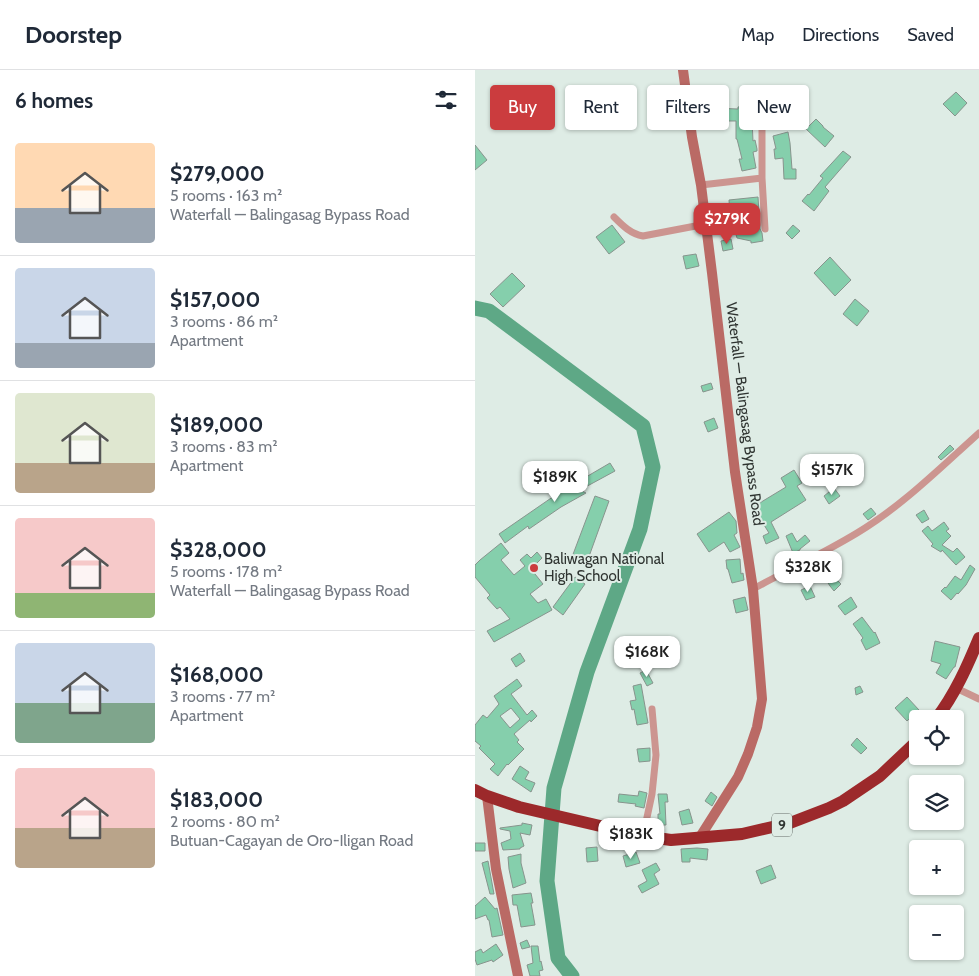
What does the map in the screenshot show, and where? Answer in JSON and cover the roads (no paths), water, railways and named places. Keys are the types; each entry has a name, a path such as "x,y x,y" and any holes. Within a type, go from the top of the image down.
{"highway":[{"path":"943,710 956,688 979,638"},
{"name":"9","path":"481,793 519,807 643,836 671,840 742,834 790,823 829,808 880,776 909,749"}],"main road":[{"name":"Waterfall ‒ Balingasag Bypass Road","path":"683,70 692,138 701,185 735,472 753,589 762,699 757,726 738,777 700,837"},
{"path":"481,793 518,976"}],"street":[{"path":"762,130 765,229"},
{"path":"701,185 762,178"},
{"path":"614,217 628,230 636,235 643,236 706,224"},
{"path":"753,589 857,532 880,517 915,490 979,433"},
{"path":"956,688 979,699"},
{"path":"643,836 652,794 656,756 652,710"}],"waterway":[{"path":"475,308 489,311 643,426 653,467 640,529 587,672 554,788 547,881 558,958 572,976"}],"place":[{"name":"Baliwagan National High School","path":"534,568"}]}
